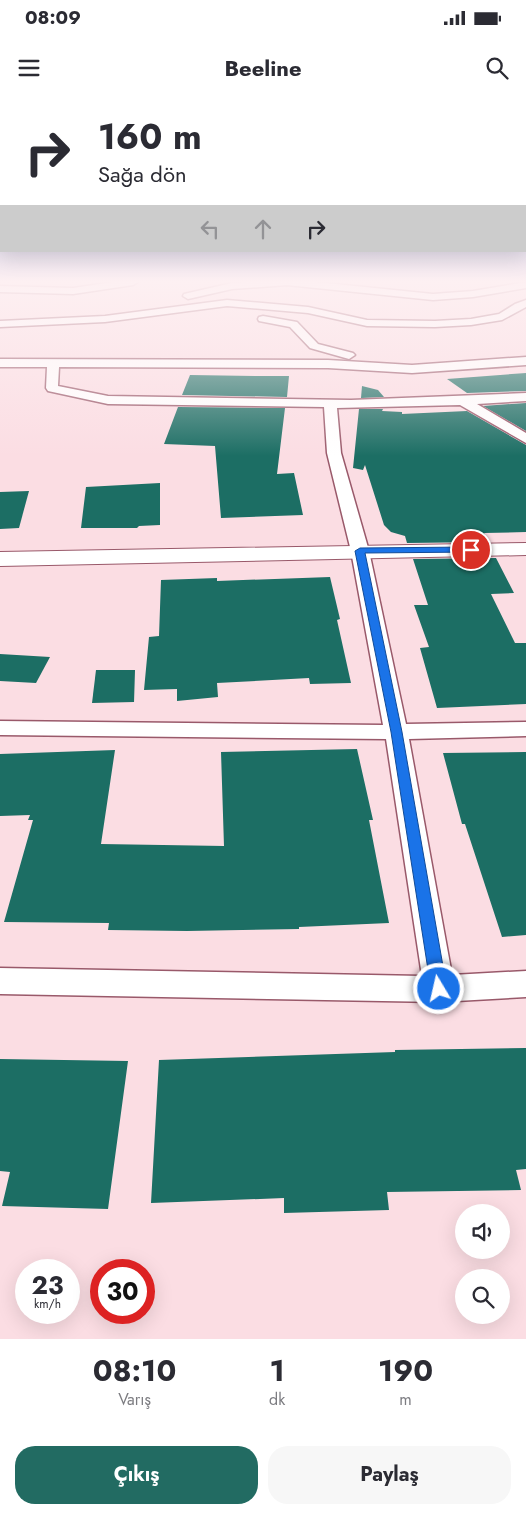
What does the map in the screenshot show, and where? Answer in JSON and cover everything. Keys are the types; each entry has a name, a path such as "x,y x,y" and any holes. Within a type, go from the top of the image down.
{"street":[{"path":"308,340 314,346 348,355 386,360 412,369 426,385 384,403"},
{"path":"0,363 328,364 412,369 526,361"},
{"path":"52,363 52,388 108,400 330,404 463,402 526,398"},
{"path":"463,402 526,439"},
{"path":"330,404 334,453 360,551 396,732 439,989"},
{"path":"0,559 526,549"},
{"path":"0,728 396,732 526,729"},
{"path":"0,981 439,989 526,984"}],"building":[{"path":"526,373 526,391 467,393 447,379"},
{"path":"190,375 289,376 287,397 182,395"},
{"path":"362,386 378,390 384,397 361,398"},
{"path":"526,403 526,431 483,406"},
{"path":"178,407 285,408 277,474 294,473 303,515 221,518 215,446 164,444"},
{"path":"359,409 383,409 382,411 402,412 402,414 467,411 526,445 526,532 484,533 488,542 407,543 405,536 391,532 384,525 365,465 363,470 353,468"},
{"path":"160,483 160,525 139,526 137,528 81,528 86,487"},
{"path":"29,491 19,528 0,529 0,492"},
{"path":"496,558 514,593 491,594 515,643 526,643 526,704 437,708 420,648 429,647 414,605 428,605 413,559"},
{"path":"330,577 340,619 337,620 351,683 310,684 309,678 217,683 218,697 177,701 177,689 144,690 149,637 159,636 161,580 217,578 217,581"},
{"path":"0,654 50,657 36,683 0,681"},
{"path":"96,670 135,670 134,702 92,703"},
{"path":"357,749 373,820 369,820 389,923 299,927 299,929 187,931 108,930 109,923 4,922 33,820 28,820 30,815 0,816 0,754 115,750 101,844 224,846 221,752"},
{"path":"526,752 526,935 502,937 465,824 462,824 443,753"},
{"path":"526,1048 526,1169 516,1170 521,1190 387,1192 389,1210 284,1213 284,1198 151,1203 159,1060 395,1052 395,1050"},
{"path":"0,1059 128,1061 108,1209 2,1206 10,1172 0,1171"}],"route":[{"path":"439,989 396,732 360,551 471,550"}]}
